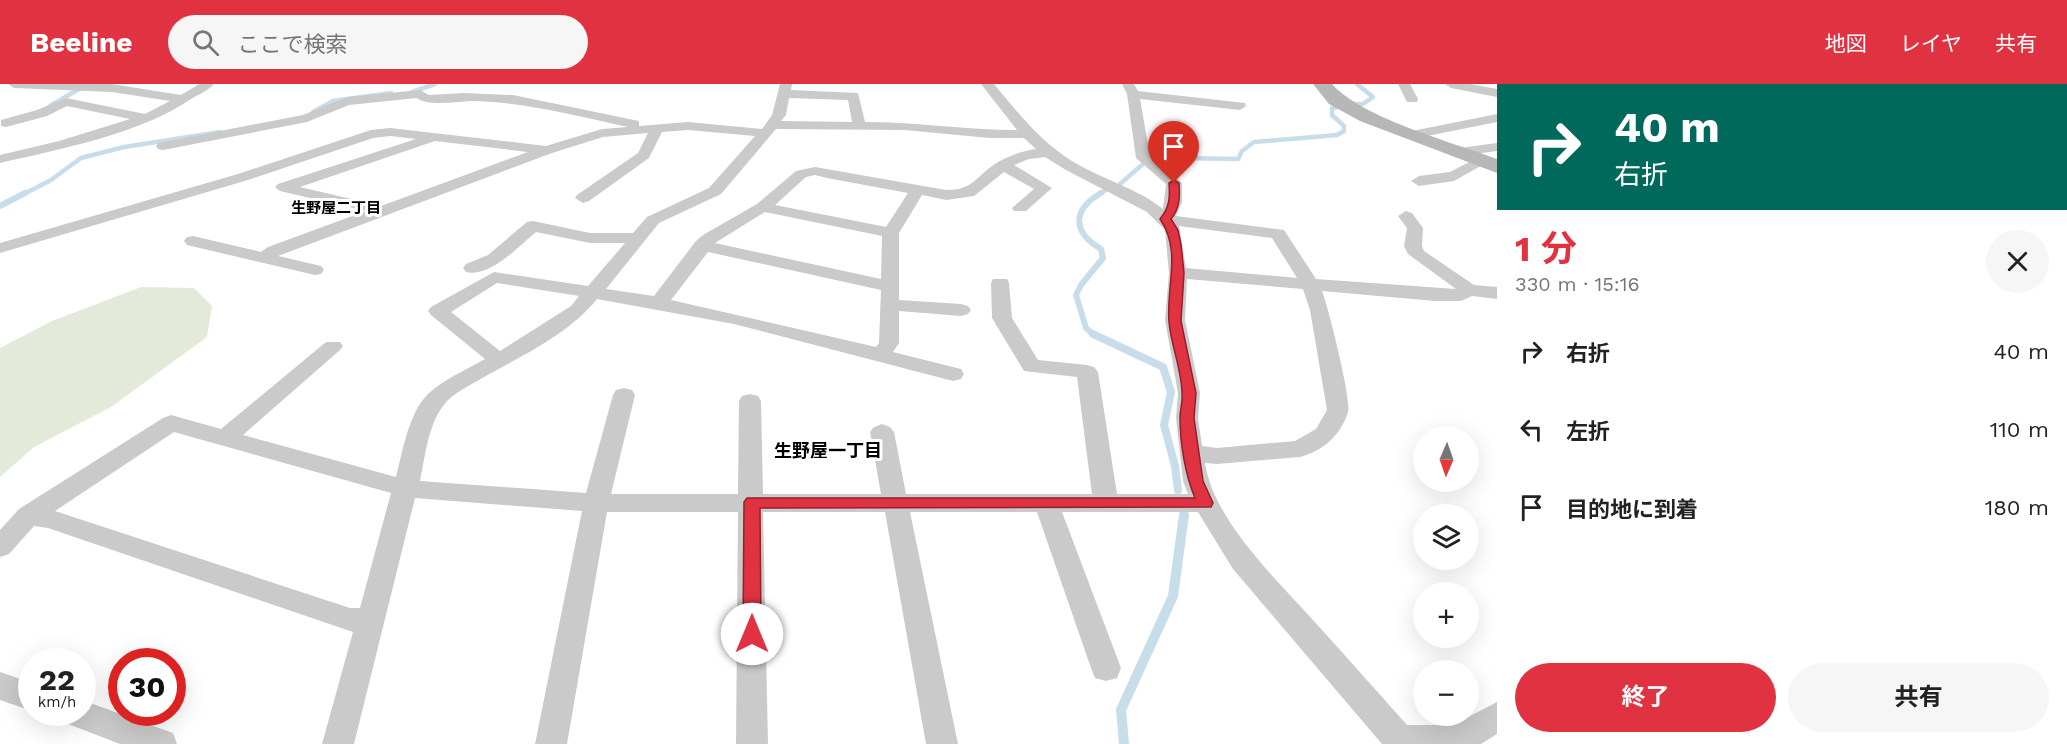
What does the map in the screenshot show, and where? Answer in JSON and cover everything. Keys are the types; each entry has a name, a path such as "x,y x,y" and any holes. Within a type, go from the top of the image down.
{"street":[{"path":"14,84 112,88 184,99"},
{"path":"0,159 63,144 146,118 208,84"},
{"path":"987,84 1028,134 1048,152 1071,167 1153,209 1165,219 1174,237 1178,273 1175,321 1189,393 1187,418 1195,481 1205,503 1243,561 1402,742 1462,742 1497,717"},
{"path":"1322,84 1336,100 1347,108 1489,163"},
{"path":"1404,84 1412,99"},
{"path":"1451,84 1497,93"},
{"path":"338,744 372,620 404,488 423,421 435,400 452,387 578,310 653,220 715,191 779,114 785,89 854,96 859,126"},
{"path":"1165,219 1171,213 1175,199 1174,183 1143,158 1131,89 1240,106"},
{"path":"163,146 307,118 347,101 420,94 426,99 464,97 513,99 642,125 656,131 644,155 583,198"},
{"path":"6,123 42,114 66,102 146,118"},
{"path":"1412,135 1497,118"},
{"path":"264,258 274,251 547,150 602,133 705,126 768,129 904,126 990,134 1028,134"},
{"path":"0,248 243,177 371,134 390,132 547,150"},
{"path":"283,187 433,137"},
{"path":"1459,152 1497,147"},
{"path":"659,303 702,245 764,207 801,174 827,172 946,195 965,195 973,192 1003,165 1034,153 1048,152"},
{"path":"1419,181 1454,176 1489,163"},
{"path":"1003,165 1044,188 1020,208"},
{"path":"243,177 253,183 283,187 373,208 381,212"},
{"path":"881,354 889,342 891,233 917,190"},
{"path":"764,207 891,233"},
{"path":"1406,216 1415,228 1413,246 1417,254 1468,290 1497,292"},
{"path":"1165,219 1278,234 1311,285 1320,310 1338,410 1325,434 1300,449 1217,456 1191,453"},
{"path":"472,268 494,259 533,226 590,238 637,238"},
{"path":"193,241 315,270"},
{"path":"702,245 890,295 961,310"},
{"path":"1178,273 1435,295 1461,295 1468,290"},
{"path":"501,359 492,355 438,311 494,277 659,303 881,354 953,374"},
{"path":"1000,283 1002,318 1031,366 1087,372 1102,487 1108,503"},
{"path":"226,436 333,346"},
{"path":"551,744 597,503 624,395"},
{"path":"750,401 752,744"},
{"path":"0,547 28,516 171,423 226,436 404,488 597,503 1205,503"},
{"path":"882,432 942,744"},
{"path":"1046,502 1106,668"},
{"path":"28,516 49,519 350,620 372,620"},
{"path":"0,686 18,692"},
{"path":"96,720 161,744"}],"green space":[{"path":"141,287 194,288 212,306 207,337 111,407 34,447 0,477 0,348 52,321"}],"waterway":[{"path":"50,106 79,89 76,84"},
{"path":"412,92 435,84"},
{"path":"1352,104 1363,104 1373,97 1357,84"},
{"path":"313,112 333,101 391,93"},
{"path":"1152,161 1182,158 1238,159 1242,151 1254,142 1337,135 1344,131 1344,126 1332,115 1332,108 1338,107"},
{"path":"22,195 51,180 81,158 124,147 220,132"},
{"path":"1120,184 1143,164"},
{"path":"1099,194 1106,190"},
{"path":"0,206 25,193"},
{"path":"1094,335 1086,328 1076,295 1081,285 1103,258 1101,249 1085,235 1079,221 1085,207 1099,194"},
{"path":"1093,334 1163,367 1171,392 1164,425 1175,466 1178,490"},
{"path":"1124,744 1121,710 1173,596 1184,515"}],"district":[{"name":"生野屋二丁目","path":"336,208"},
{"name":"生野屋一丁目","path":"828,450"}],"route":[{"path":"752,634 752,502 1205,503 1195,481 1187,418 1189,393 1175,321 1178,273 1176,244 1173,230 1165,219 1171,213 1175,199 1174,183"}]}
